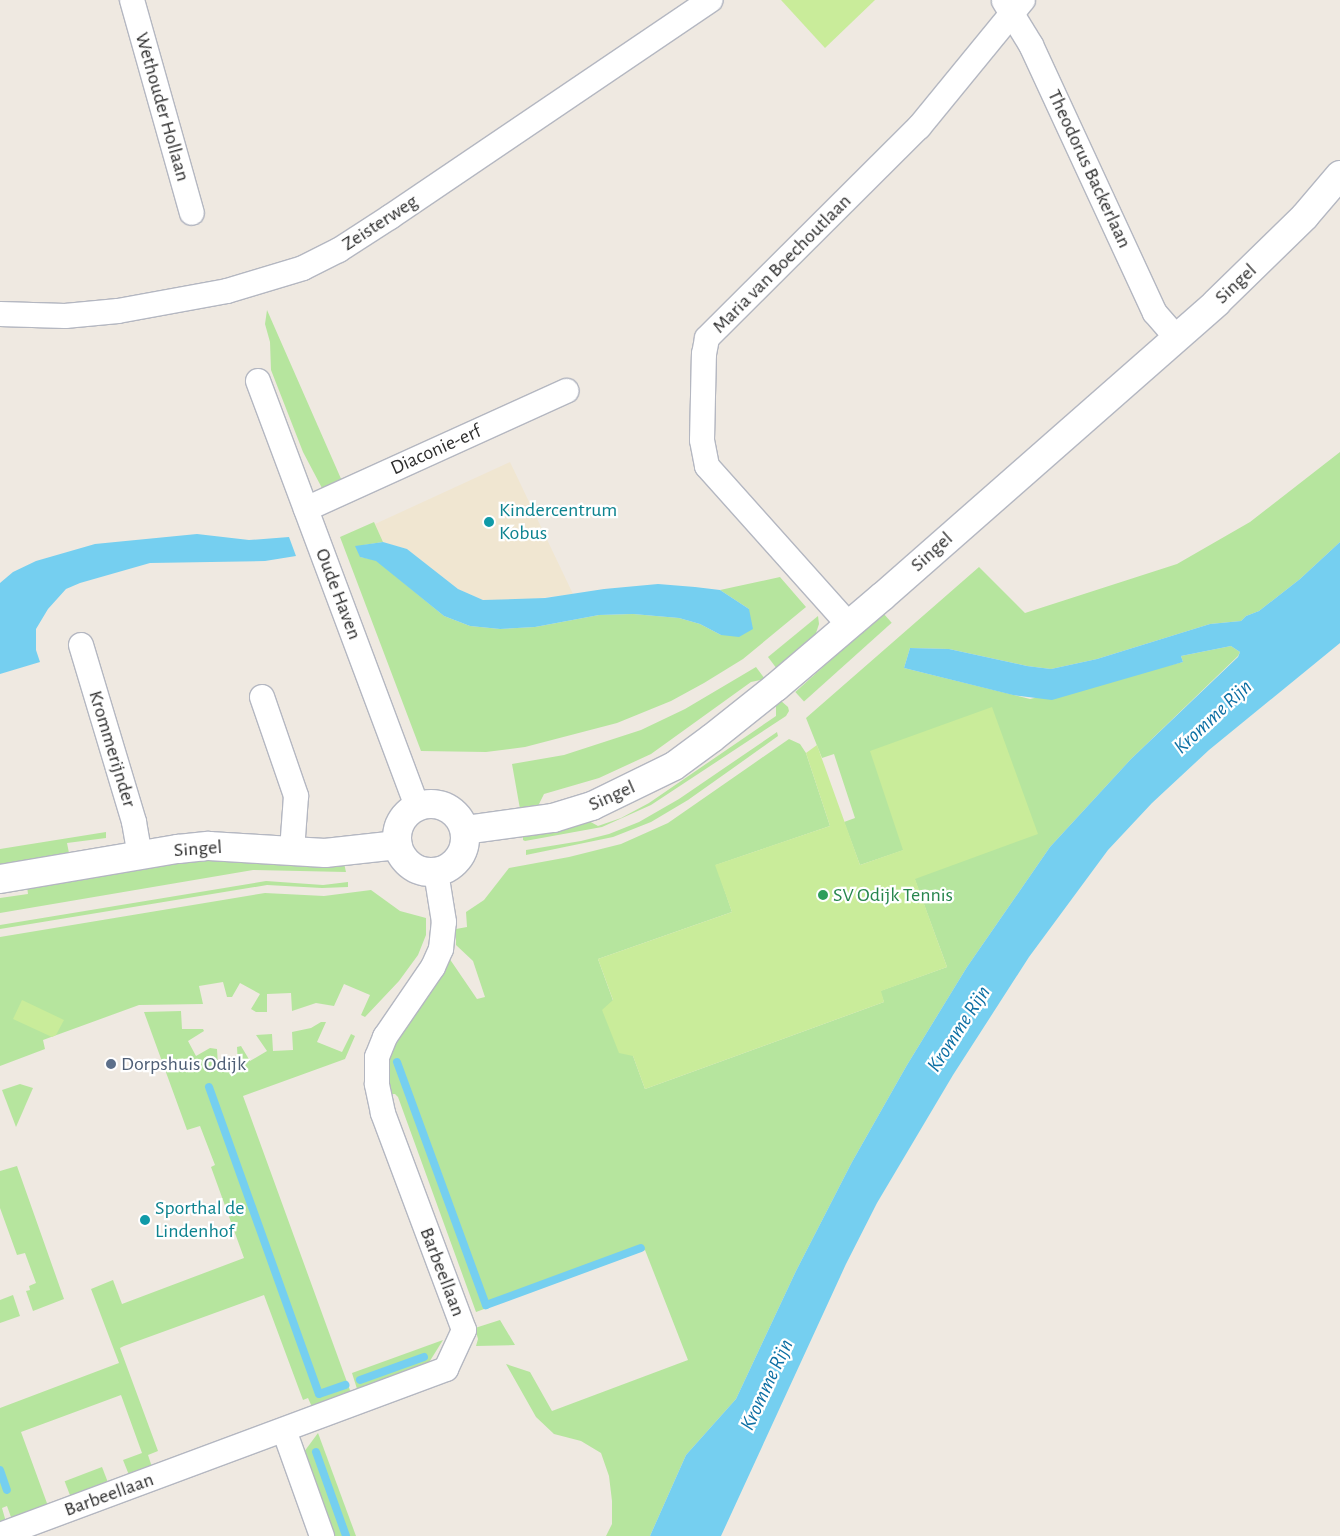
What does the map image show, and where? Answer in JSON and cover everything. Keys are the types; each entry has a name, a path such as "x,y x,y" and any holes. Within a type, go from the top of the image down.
{"street":[{"name":"Wethouder Hollaan","path":"132,0 192,213"},
{"name":"Zeisterweg","path":"0,314 65,316 118,311 227,290 303,268 339,250 390,217 710,0"},
{"name":"Theodorus Backerlaan","path":"1013,5 1155,313 1176,337"},
{"name":"Maria van Boechoutlaan","path":"849,625 707,466 702,440 704,354 708,338 920,127 1013,5"},
{"name":"Singel","path":"465,830 553,818 592,806 674,766 776,687 849,625 1216,303 1272,250 1340,175"},
{"name":"Oude Haven","path":"258,381 416,806"},
{"name":"Diaconie-erf","path":"306,509 566,391"},
{"name":"Krommerijnder","path":"81,645 134,822 140,855"},
{"path":"262,697 296,796 292,850"},
{"path":"428,803 441,804 452,810 460,819 465,830 464,849 460,858 445,870 436,872 419,870 412,866 401,854 398,845 400,823 407,813 416,806 428,803"},
{"name":"Singel","path":"0,879 140,855 209,846 326,853 398,845"},
{"name":"Barbeellaan","path":"12,1533 446,1369 464,1330 382,1113 377,1084 377,1057 385,1037 433,967 441,949 444,922 436,872"},
{"path":"284,1430 322,1536"}],"shaded area":[{"path":"510,462 573,594 515,601 483,600 458,589 407,549 383,542 375,524"}],"green space":[{"path":"781,0 875,0 825,48"},
{"path":"267,310 342,481 323,490 303,452 271,370 270,342 265,324"},
{"path":"1340,452 1340,542 1300,579 1259,611 1246,616 1241,621 1210,624 1097,659 1051,669 1027,666 949,649 910,648 904,668 1030,699 1183,662 1181,656 1231,646 1240,652 1131,759 1050,847 967,967 907,1065 852,1162 796,1271 736,1399 686,1455 650,1536 606,1536 612,1524 612,1501 609,1476 601,1453 581,1441 554,1434 536,1417 506,1364 530,1372 552,1411 688,1360 645,1250 476,1312 398,1097 395,1094 389,1094 386,1068 392,1045 447,955 477,999 485,997 473,961 456,945 456,929 467,927 466,912 484,900 509,868 569,857 621,844 668,823 789,739 800,744 806,753 830,826 716,865 732,912 598,959 645,1089 884,1002 880,991 947,967 904,850 860,865 844,822 855,818 834,754 822,758 806,718 979,567 1025,613 1177,564 1250,522"},
{"path":"374,522 383,542 364,545 360,557 376,560 444,616 470,626 500,629 535,627 599,615 633,614 679,618 700,624 721,635 749,609 720,590 780,577 806,607 743,659 704,683 671,701 617,723 525,747 486,752 421,751 340,537"},
{"path":"883,613 892,623 804,702 795,692"},
{"path":"818,616 819,624 814,639 777,669 768,657"},
{"path":"756,667 765,679 751,682 651,754 599,778 544,794 538,806 520,809 512,764 564,755 641,730 685,709"},
{"path":"780,700 788,707 789,711 786,716 651,805 602,827 523,840 523,835 587,820 598,826 621,818 649,803 776,716 776,704"},
{"name":"SV Odijk Tennis","path":"992,707 1038,834 915,879 947,967 881,991 884,1002 645,1089 633,1056 619,1053 602,1010 613,1000 598,959 732,912 715,865 830,826 806,753 817,745 860,865 903,850 870,751"},
{"path":"777,732 778,736 736,766 688,800 651,822 613,837 526,855 526,850 581,841 609,834 639,822 679,799"},
{"path":"106,832 106,838 67,843 69,853 0,865 0,849"},
{"path":"218,858 344,863 346,872 253,870 0,913 0,898 28,894 27,886 159,863"},
{"path":"266,881 323,885 348,882 348,887 322,888 267,885 0,929 0,925"},
{"path":"371,890 400,911 426,918 426,935 418,955 399,981 365,1017 361,1015 370,995 344,984 334,1006 316,1003 292,1011 291,993 267,994 267,1012 256,1012 251,1009 260,994 240,983 232,997 227,997 223,982 199,986 203,1004 139,1005 43,1040 45,1049 0,1066 0,937 265,893 324,896"},
{"path":"22,1000 64,1020 56,1035 52,1037 13,1019"},
{"path":"181,1011 182,1029 203,1029 204,1031 188,1041 196,1056 210,1048 217,1049 218,1066 238,1065 237,1047 241,1046 250,1061 267,1051 256,1035 272,1034 273,1051 293,1050 292,1032 311,1028 321,1022 326,1022 317,1042 342,1052 351,1034 355,1036 345,1059 243,1096 351,1393 312,1407 308,1398 303,1400 264,1295 124,1346 120,1348 158,1451 148,1455 152,1467 129,1475 123,1460 142,1453 121,1395 21,1432 48,1506 12,1520 7,1506 2,1508 6,1522 0,1524 0,1408 119,1363 91,1289 113,1280 122,1304 244,1258 211,1167 215,1165 200,1126 187,1130 144,1012"},
{"path":"20,1084 33,1088 16,1127 2,1090"},
{"path":"17,1166 64,1299 33,1311 26,1291 30,1290 29,1286 36,1283 25,1253 17,1255 0,1208 0,1171"},
{"path":"13,1295 20,1316 0,1323 0,1300"},
{"path":"500,1320 515,1345 476,1346 478,1339 475,1328"},
{"path":"443,1340 428,1364 358,1392 352,1373"},
{"path":"318,1433 356,1536 331,1536 301,1456"},
{"path":"102,1467 108,1483 71,1497 65,1481"}],"water":[{"path":"197,534 249,540 289,537 296,556 265,561 150,563 80,583 66,589 48,609 36,629 36,650 40,662 0,674 0,583 13,572 36,561 95,544"},
{"path":"383,542 407,549 458,589 483,600 545,598 604,589 658,584 695,587 720,590 749,609 753,629 739,637 721,635 700,624 679,618 633,614 599,615 535,627 500,629 470,626 444,616 376,561 360,557 355,546"},
{"name":"Kromme Rijn","path":"1340,542 1340,643 1209,750 1152,803 1108,850 1029,957 953,1075 877,1203 846,1264 721,1536 650,1536 686,1455 736,1399 796,1271 852,1162 907,1065 967,967 1050,847 1131,759 1238,657 1240,652 1231,646 1181,656 1183,662 1052,700 1013,695 904,668 910,648 949,649 1027,666 1051,669 1097,659 1210,624 1241,621 1246,616 1259,611 1300,579"}],"waterway":[{"path":"397,1062 486,1305 641,1248"},
{"path":"209,1087 319,1394 345,1385"},
{"path":"360,1380 424,1357"},
{"path":"316,1452 346,1536"},
{"path":"0,1470 7,1490"}],"place":[{"name":"Kindercentrum Kobus","path":"489,522"},
{"name":"SV Odijk Tennis","path":"823,895"},
{"name":"Dorpshuis Odijk","path":"111,1064"},
{"name":"Sporthal de Lindenhof","path":"145,1220"}]}
